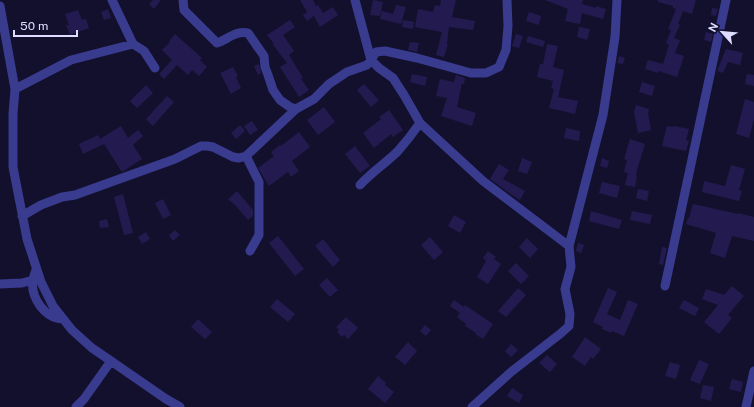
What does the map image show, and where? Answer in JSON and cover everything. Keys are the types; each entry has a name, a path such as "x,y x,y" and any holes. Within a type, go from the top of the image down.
{"street":[{"path":"112,0 133,44 144,51 155,68"},
{"path":"183,0 184,10 217,43 233,35 244,32 248,33 264,56 265,67 273,90 280,100 296,109"},
{"path":"355,0 371,60 393,78 420,123 483,181 569,246"},
{"path":"22,216 41,205 62,197 75,195 168,162 201,146 213,147 233,157 240,158 246,156 296,109 314,99 329,84 347,72 367,65 376,52 384,51 417,58 471,73 486,73 499,67 506,50 508,26 507,0"},
{"path":"472,407 511,372 569,326 570,314 565,289 571,267 569,246 603,114 615,37 617,0"},
{"path":"665,286 726,0"},
{"path":"0,6 15,89 13,114 13,167 27,239 41,282 53,306 63,319 72,330 92,348 180,407"},
{"path":"15,89 71,60 133,44"},
{"path":"360,185 369,175 397,152 413,134 420,123"},
{"path":"246,156 259,182 259,235 250,251"},
{"path":"36,270 33,280 34,297 51,316 63,319"},
{"path":"0,284 22,283 33,280"},
{"path":"76,407 84,399 111,362"},
{"path":"746,407 754,371"}],"building":[{"path":"153,0 161,0 154,9 149,4"},
{"path":"300,0 313,0 316,6 318,5 323,13 333,7 338,15 320,27 314,16 307,21 303,15 307,12"},
{"path":"373,0 383,2 380,16 370,15"},
{"path":"441,0 456,0 452,17 475,21 473,30 449,27 448,44 444,57 436,55 442,32 415,27 418,9 433,12 435,5 440,6"},
{"path":"545,0 583,0 582,4 606,9 603,19 582,13 580,24 565,21 568,9"},
{"path":"658,0 696,0 692,14 683,11 678,24 680,25 674,38 680,40 675,53 684,56 677,77 659,71 658,73 645,69 648,60 663,64 669,45 666,43 671,30 668,29 676,9 673,8 673,6 658,2"},
{"path":"396,5 406,7 401,24 380,19 382,11 393,14"},
{"path":"712,8 718,9 716,16 711,15"},
{"path":"108,9 111,18 104,20 101,12"},
{"path":"78,10 82,20 86,19 89,28 70,35 66,25 69,25 65,14"},
{"path":"529,12 541,16 539,25 526,21"},
{"path":"290,20 295,27 283,35 294,51 289,55 303,78 301,79 309,90 299,97 280,67 287,63 267,35"},
{"path":"403,20 414,22 413,29 402,27"},
{"path":"579,27 590,29 587,40 577,37"},
{"path":"706,32 713,34 711,42 704,40"},
{"path":"175,34 202,58 200,60 207,67 199,76 192,70 188,75 177,65 164,79 159,74 172,60 162,50"},
{"path":"516,34 523,36 519,48 512,46"},
{"path":"528,36 545,41 543,47 526,42"},
{"path":"410,42 419,43 417,52 408,50"},
{"path":"547,44 558,46 553,67 564,70 558,97 578,101 575,114 549,108 554,89 551,88 553,81 537,77 540,64 543,64"},
{"path":"726,49 743,53 740,65 728,62 723,73 717,71"},
{"path":"619,56 625,58 623,64 617,63"},
{"path":"259,64 261,73 258,75 254,66"},
{"path":"233,67 238,76 236,77 241,88 231,94 220,73"},
{"path":"412,74 427,77 425,86 410,82"},
{"path":"747,74 754,75 754,86 745,84"},
{"path":"456,75 465,78 464,84 462,83 457,107 476,113 472,126 441,116 447,98 436,96 440,79 454,82"},
{"path":"642,82 655,86 652,96 639,92"},
{"path":"364,84 379,100 371,107 357,90"},
{"path":"146,85 153,93 137,108 130,101"},
{"path":"167,96 174,102 153,126 146,119"},
{"path":"745,99 754,102 754,119 749,138 736,134"},
{"path":"636,105 649,109 648,113 651,130 638,133 634,112"},
{"path":"324,107 335,122 318,135 307,120"},
{"path":"389,110 403,130 393,137 391,134 374,148 363,133 381,119 379,117"},
{"path":"252,121 258,130 250,135 244,126"},
{"path":"240,125 245,131 236,139 231,133"},
{"path":"121,126 128,138 138,130 143,136 133,145 142,159 122,172 104,144 83,154 79,144 98,135 100,139"},
{"path":"667,126 689,129 686,140 689,141 686,151 662,146"},
{"path":"566,128 580,131 579,141 564,138"},
{"path":"299,132 310,147 292,161 299,171 291,177 288,172 269,186 258,168 274,156 271,152"},
{"path":"630,139 645,144 637,170 635,187 625,185 628,173 624,172 627,160 624,159"},
{"path":"355,146 370,166 360,173 345,154"},
{"path":"522,158 532,162 527,174 518,171"},
{"path":"602,158 609,161 607,168 600,166"},
{"path":"499,164 509,170 503,179 525,191 520,200 490,179"},
{"path":"731,165 745,169 739,190 742,191 739,201 702,192 704,181 725,186"},
{"path":"602,182 620,186 617,198 599,193"},
{"path":"638,189 649,191 647,201 636,198"},
{"path":"237,191 253,210 253,216 248,220 228,199"},
{"path":"123,194 133,233 124,235 114,197"},
{"path":"163,199 171,215 163,219 155,203"},
{"path":"693,204 754,217 754,241 732,236 725,258 710,253 716,233 686,224"},
{"path":"591,211 622,220 619,229 589,221"},
{"path":"632,211 652,215 650,224 630,220"},
{"path":"454,215 466,222 460,233 448,226"},
{"path":"107,219 109,227 100,228 99,221"},
{"path":"175,230 180,235 173,241 169,235"},
{"path":"146,232 150,239 142,244 138,237"},
{"path":"278,236 304,269 295,276 269,243"},
{"path":"430,237 443,252 434,260 421,245"},
{"path":"527,238 538,249 530,258 519,247"},
{"path":"323,239 340,260 333,267 315,246"},
{"path":"578,243 584,245 581,253 576,251"},
{"path":"662,247 667,248 663,265 659,264"},
{"path":"488,251 496,257 494,259 501,264 488,284 477,277 486,261 483,258"},
{"path":"516,263 529,276 521,284 508,271"},
{"path":"327,278 338,290 330,297 319,285"},
{"path":"732,286 744,296 728,315 732,318 719,334 704,322 718,305 702,299 706,289 724,295"},
{"path":"518,288 526,295 506,317 498,311"},
{"path":"608,288 617,292 607,314 620,320 628,300 638,304 624,336 602,329 603,327 593,322"},
{"path":"277,299 295,314 288,322 270,307"},
{"path":"454,300 464,307 465,305 493,324 483,339 465,326 466,324 457,317 460,313 450,306"},
{"path":"684,300 699,308 695,316 679,308"},
{"path":"346,317 358,328 348,339 344,335 342,337 337,332 339,330 336,327"},
{"path":"198,319 212,332 205,339 191,327"},
{"path":"425,325 431,330 426,336 420,331"},
{"path":"585,337 601,349 593,359 591,357 585,366 572,357"},
{"path":"408,342 417,351 405,365 395,357"},
{"path":"511,344 518,350 511,357 505,351"},
{"path":"547,355 557,364 550,372 539,363"},
{"path":"699,360 709,364 700,384 690,380"},
{"path":"670,362 680,365 676,379 665,376"},
{"path":"378,376 386,383 385,385 394,392 385,403 368,389"},
{"path":"732,379 743,382 741,392 729,389"},
{"path":"703,385 714,387 711,401 700,398"},
{"path":"512,388 523,395 519,403 507,396"}]}
